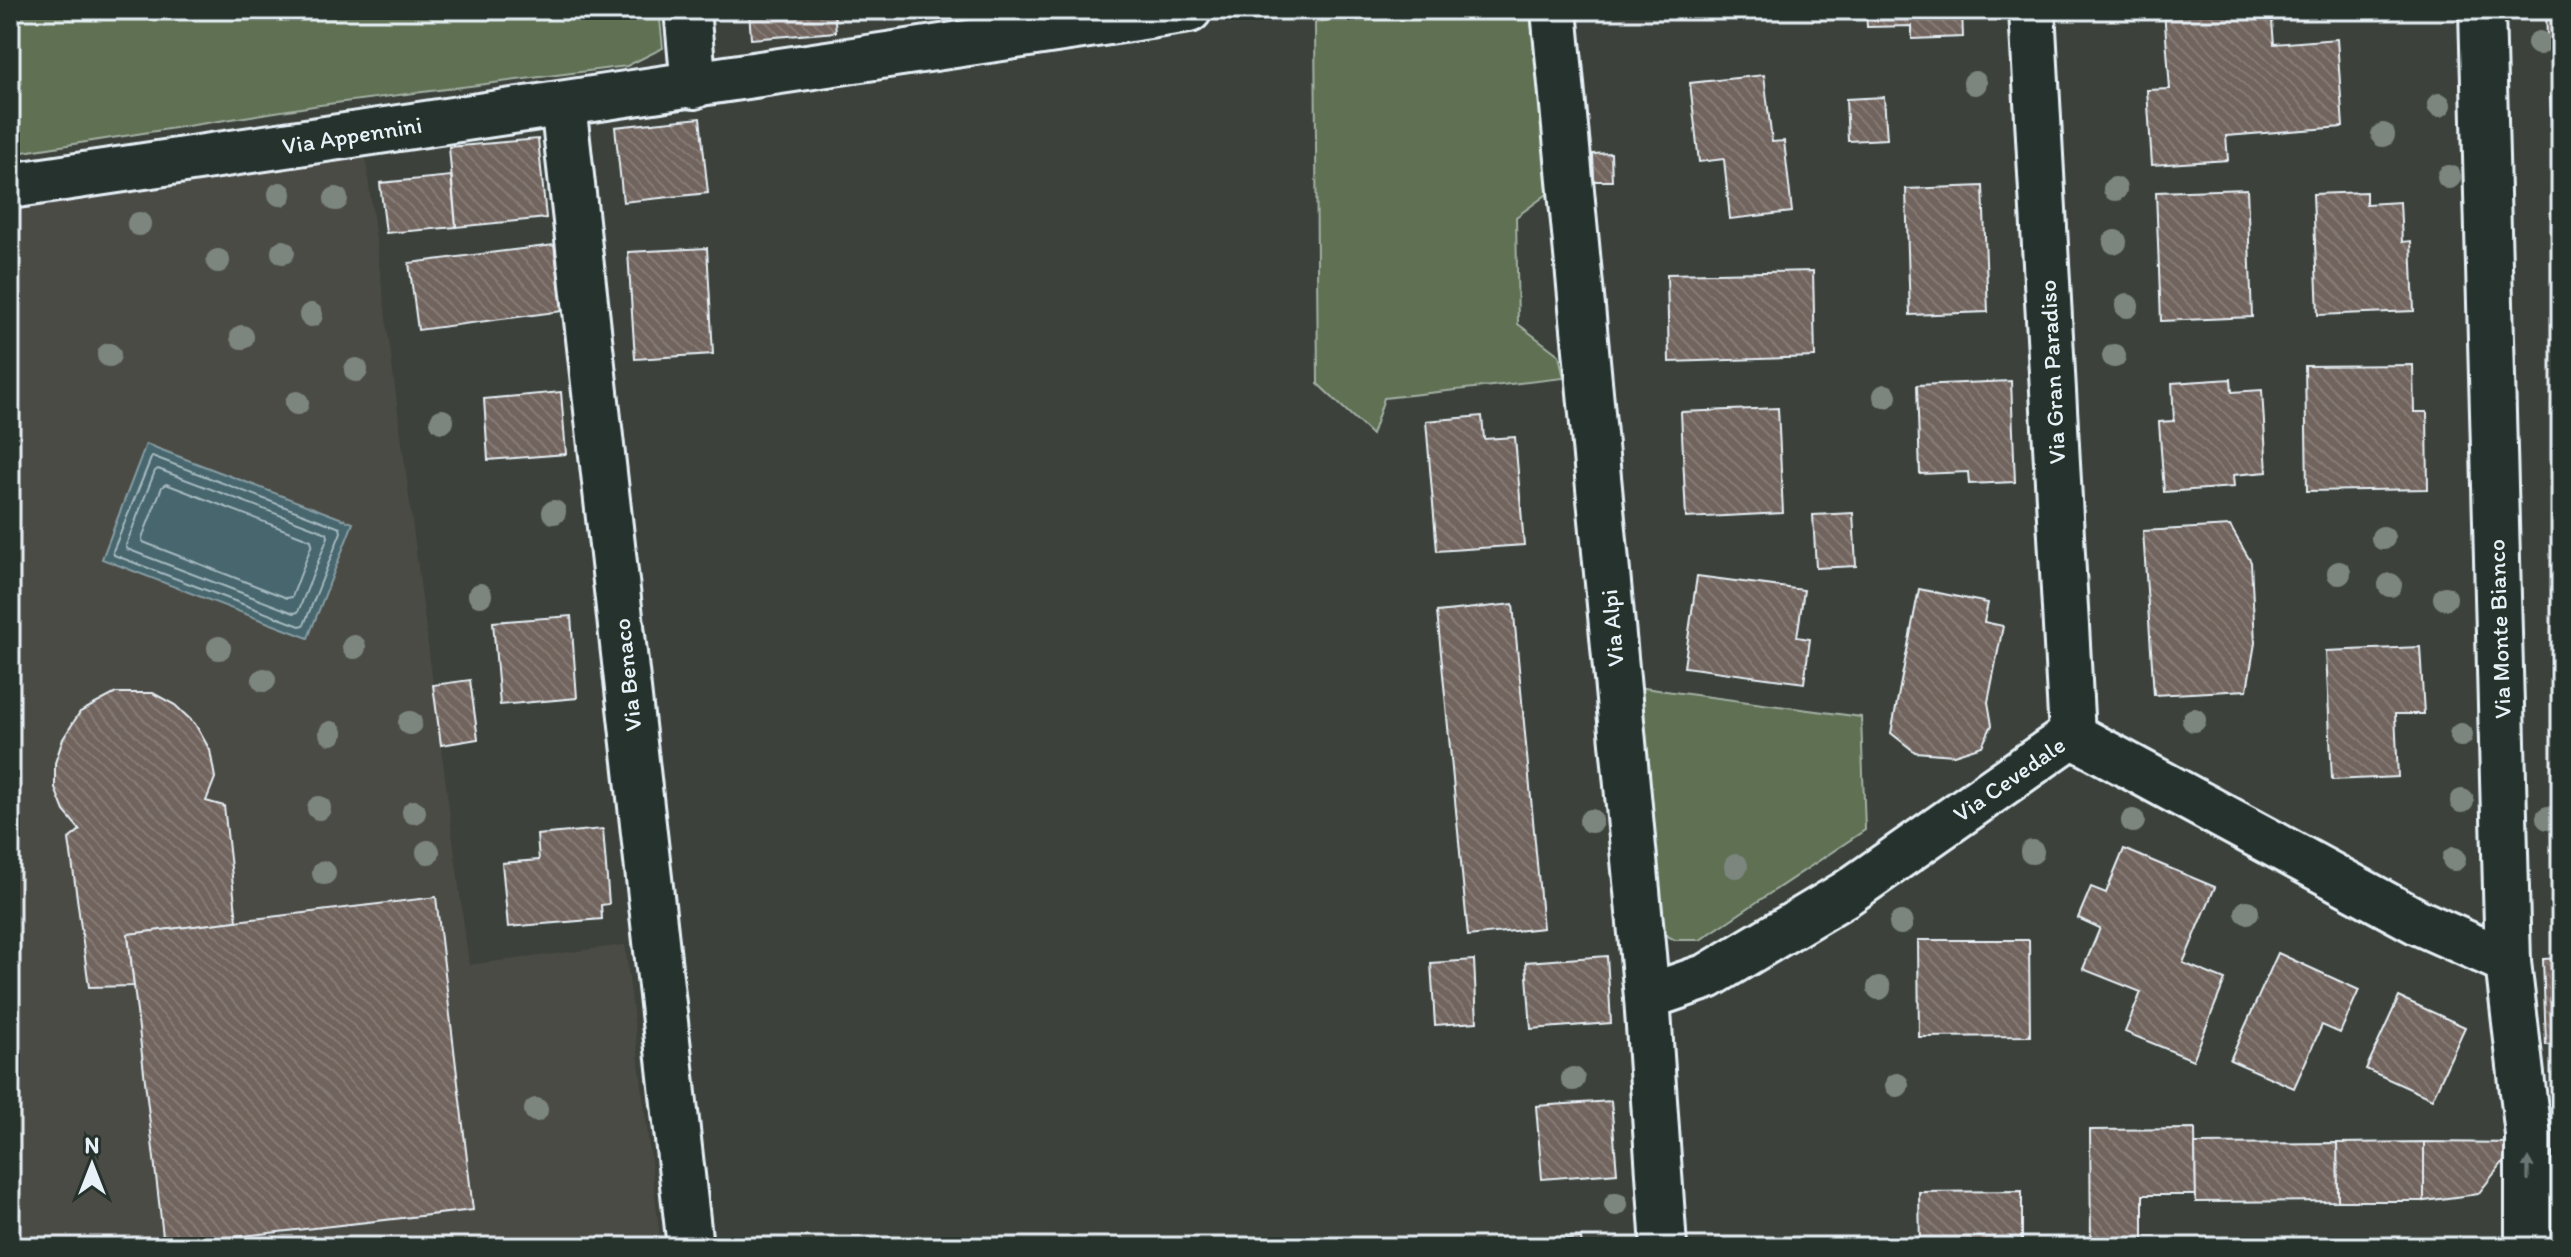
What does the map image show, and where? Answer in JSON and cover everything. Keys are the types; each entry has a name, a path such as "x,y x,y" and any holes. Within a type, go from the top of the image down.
{"street":[{"path":"687,10 694,86"},
{"name":"Via Appennini","path":"10,186 694,86 1005,24 1189,10"},
{"name":"Via Alpi","path":"1554,10 1647,997 1664,1247"},
{"name":"Via Gran Paradiso","path":"2032,10 2072,735"},
{"name":"Via Monte Bianco","path":"2482,10 2508,962 2528,1135 2528,1247"},
{"name":"Via Benaco","path":"563,104 690,1247"},
{"name":"Via Cevedale","path":"1647,997 1708,976 1847,893 2072,735 2418,922 2508,962"}],"shaded area":[{"path":"365,155 469,965 625,945 661,1247 10,1247 10,207"}],"green space":[{"path":"10,10 659,10 663,48 627,66 320,105 10,154"},
{"path":"1373,10 1530,11 1550,192 1516,217 1518,324 1559,355 1564,378 1384,398 1372,435 1318,384 1315,23"},
{"path":"1636,687 1861,717 1865,830 1700,940 1675,940 1658,931"}],"water":[{"path":"146,444 353,523 308,638 102,559"}],"building":[{"path":"749,10 834,10 836,32 751,39"},
{"path":"1866,10 1962,10 1963,37 1912,39 1912,26 1867,27"},
{"path":"2271,10 2274,44 2337,39 2343,127 2226,136 2228,160 2152,165 2147,90 2170,89 2164,11"},
{"path":"2546,10 2561,10 2561,37 2547,38"},
{"path":"1764,75 1772,142 1784,141 1792,212 1730,219 1724,159 1699,162 1690,83"},
{"path":"2561,93 2561,176 2554,177 2550,94"},
{"path":"1884,97 1887,139 1848,141 1846,99"},
{"path":"700,118 708,193 623,202 615,127"},
{"path":"538,139 546,218 456,227 449,147"},
{"path":"1611,153 1612,181 1594,181 1593,154"},
{"path":"451,176 456,227 386,233 380,183"},
{"path":"1983,186 1988,312 1910,315 1906,189"},
{"path":"2247,189 2252,317 2161,321 2156,192"},
{"path":"2366,192 2366,204 2400,202 2402,242 2411,241 2414,311 2318,315 2313,194"},
{"path":"554,245 563,311 418,330 409,263"},
{"path":"707,248 713,354 635,359 628,252"},
{"path":"1813,271 1815,357 1669,362 1667,274"},
{"path":"2413,365 2414,412 2427,412 2428,489 2307,491 2305,366"},
{"path":"2231,379 2232,392 2262,390 2267,472 2233,475 2234,487 2164,492 2159,422 2174,421 2172,383"},
{"path":"2011,381 2015,482 1969,484 1968,472 1920,474 1917,385"},
{"path":"561,392 566,454 488,460 484,399"},
{"path":"1778,408 1783,513 1686,518 1681,412"},
{"path":"1482,416 1484,439 1515,437 1524,545 1437,551 1426,421"},
{"path":"1853,513 1856,566 1816,568 1813,515"},
{"path":"2230,526 2251,562 2255,643 2247,690 2154,695 2143,531"},
{"path":"1697,576 1804,590 1797,637 1810,639 1804,683 1684,667"},
{"path":"1919,589 1988,603 1984,622 2003,626 1988,702 1992,725 1982,746 1954,755 1915,752 1891,733"},
{"path":"1513,604 1543,928 1468,936 1437,612"},
{"path":"571,616 577,698 500,705 493,622"},
{"path":"2420,647 2424,714 2395,714 2398,777 2332,780 2326,651"},
{"path":"470,680 478,739 441,745 433,685"},
{"path":"116,693 153,693 175,705 195,724 210,750 215,778 206,801 224,806 237,921 128,934 134,986 89,987 69,839 80,830 64,811 55,788 55,763 63,739 80,712"},
{"path":"603,829 609,904 601,905 602,919 508,927 502,863 539,860 537,835"},
{"path":"2124,849 2215,887 2183,963 2225,980 2193,1060 2125,1032 2141,992 2083,969 2100,928 2078,918 2091,887 2106,893"},
{"path":"436,897 473,1210 164,1245 128,934"},
{"path":"1918,940 2029,940 2030,1036 1919,1037"},
{"path":"2278,953 2359,990 2340,1033 2322,1025 2294,1088 2230,1060"},
{"path":"1607,956 1611,1023 1531,1029 1526,962"},
{"path":"2561,958 2561,1045 2546,1045 2543,959"},
{"path":"1474,960 1477,1022 1435,1025 1431,963"},
{"path":"2399,997 2465,1027 2432,1099 2366,1069"},
{"path":"1611,1101 1617,1173 1542,1179 1536,1106"},
{"path":"2195,1129 2196,1195 2143,1195 2143,1247 2091,1247 2090,1130"},
{"path":"2424,1142 2518,1143 2478,1194 2424,1201"},
{"path":"2424,1142 2424,1201 2338,1201 2337,1143"},
{"path":"2337,1143 2338,1201 2196,1202 2195,1144"},
{"path":"2022,1191 2022,1247 1920,1247 1919,1192"},
{"path":"1581,1238 1582,1247 1466,1247"},
{"path":"1847,1239 1848,1247 1744,1246"},
{"path":"801,1242 802,1247 756,1247"}]}
